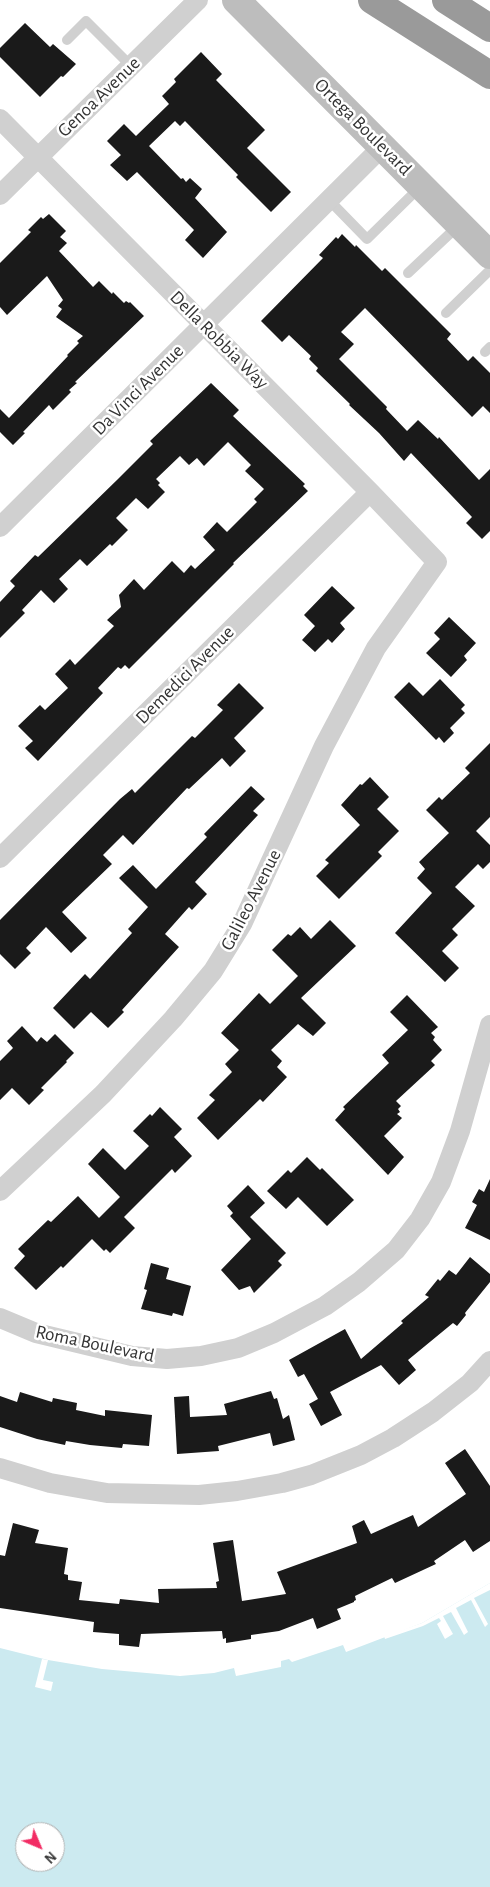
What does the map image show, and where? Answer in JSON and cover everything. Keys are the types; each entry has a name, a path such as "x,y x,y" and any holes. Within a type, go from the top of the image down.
{"highway":[{"path":"372,0 490,75"},
{"path":"446,0 490,28"}],"main road":[{"name":"Ortega Boulevard","path":"236,0 490,254"}],"street":[{"name":"Genoa Avenue","path":"0,195 198,0"},
{"name":"Della Robbia Way","path":"0,119 437,562"},
{"name":"Da Vinci Avenue","path":"0,527 382,147"},
{"name":"Demedici Avenue","path":"0,858 370,492"},
{"name":"Galileo Avenue","path":"0,1191 103,1094 173,1019 214,971 242,924 324,746 376,648 437,562"},
{"name":"Roma Boulevard","path":"0,1318 36,1334 132,1356 167,1359 201,1356 238,1348 274,1333 326,1306 359,1282 396,1250 420,1219 441,1182 457,1139 490,1025"},
{"path":"0,1468 50,1483 107,1493 167,1496 199,1495 282,1483 311,1475 362,1455 393,1438 433,1412 470,1382 490,1361"}],"lane":[{"path":"67,40 86,21 131,66"},
{"path":"329,200 367,239 422,186"},
{"path":"408,273 460,224"},
{"path":"446,313 490,270"}],"water":[{"path":"490,1583 490,1887 0,1887 0,1648 48,1660 102,1669 180,1676 214,1673 234,1668 236,1676 281,1667 281,1661 289,1659 292,1662 343,1645 346,1652 422,1623"}],"pier":[{"path":"490,1583 490,1590 474,1598 488,1624 485,1627 471,1600 456,1608 468,1632 464,1635 451,1612 443,1616 453,1634 445,1639 437,1624 441,1621 439,1618 423,1626 385,1639 384,1636 422,1623"},
{"path":"42,1659 48,1660 43,1680 53,1682 51,1691 35,1687"}],"building":[{"path":"25,23 50,47 53,44 76,64 40,97 0,57 0,48"},
{"path":"201,52 222,74 216,80 265,130 247,148 291,192 271,212 185,121 180,126 175,121 149,146 181,179 183,178 186,182 190,178 202,189 195,198 227,232 203,258 185,240 194,230 137,172 127,181 110,165 121,155 107,141 124,124 136,136 169,104 162,96 176,82 174,79"},
{"path":"49,214 66,231 60,237 67,243 59,251 93,287 99,281 124,303 126,301 130,302 144,316 75,382 77,383 69,390 71,392 53,410 49,405 13,445 0,432 0,409 9,418 68,356 79,343 77,341 83,336 56,317 62,309 58,306 63,300 47,276 7,315 0,307 0,263 31,232 28,230 41,217 43,219"},
{"path":"342,234 382,271 385,268 451,334 447,339 468,361 473,356 490,373 490,413 483,406 472,417 365,308 341,332 354,344 339,359 387,407 386,409 407,431 418,420 438,439 439,437 479,480 490,469 490,531 482,539 466,523 472,517 411,453 404,461 379,433 316,371 318,368 309,359 311,356 289,335 282,342 261,321 323,258 319,255 336,237 338,239"},
{"path":"211,383 239,410 233,416 305,484 303,486 308,491 233,563 129,669 125,665 121,669 118,667 98,688 103,693 38,761 25,748 33,741 18,726 40,705 45,710 68,688 55,674 70,659 75,665 114,626 107,620 121,607 119,595 134,579 144,590 172,561 184,573 191,565 195,569 215,550 203,537 217,522 227,532 257,502 254,499 264,489 245,471 251,465 228,442 204,466 197,458 189,465 180,456 156,479 160,483 158,485 165,492 148,509 136,498 116,518 128,530 87,566 80,559 59,579 68,589 54,603 41,590 22,610 25,613 0,638 0,602 15,586 10,581 35,555 38,557 118,479 153,444 150,441"},
{"path":"332,586 355,608 340,623 345,629 332,643 328,639 315,652 302,640 315,626 304,615"},
{"path":"449,617 476,643 464,656 467,660 451,677 426,653 440,639 434,633"},
{"path":"440,679 465,705 461,709 465,713 450,728 454,733 444,743 439,737 436,740 394,697 409,682 423,696"},
{"path":"239,683 264,708 234,738 246,751 230,767 222,758 189,789 187,788 133,845 123,835 103,855 112,864 62,912 87,938 71,953 46,927 26,948 31,953 15,969 0,954 0,920 120,799 132,789 135,793 192,736 195,738 223,710 217,705"},
{"path":"490,743 490,817 476,831 490,845 490,862 483,869 478,864 455,887 475,906 452,929 458,935 442,951 459,968 445,982 395,933 432,893 417,878 425,869 419,862 449,833 426,810 439,797 442,800 470,773 465,768"},
{"path":"370,777 389,797 377,809 399,831 378,852 382,856 339,899 316,876 329,863 325,860 360,825 341,805 360,784 362,785"},
{"path":"251,786 265,799 253,811 258,815 195,882 207,894 192,910 189,907 165,934 179,947 108,1028 91,1012 74,1029 53,1008 85,974 90,979 132,933 128,929 148,907 119,878 133,865 156,889 207,837 204,834"},
{"path":"330,920 356,946 301,998 326,1023 313,1036 298,1024 271,1050 282,1061 277,1067 287,1077 263,1102 260,1099 218,1140 197,1118 215,1100 209,1095 232,1072 225,1064 239,1050 221,1033 259,993 270,1004 298,976 272,950 288,934 291,936 300,927 311,939"},
{"path":"407,995 438,1027 431,1033 435,1037 433,1040 442,1050 431,1061 435,1065 396,1101 401,1106 398,1109 400,1112 397,1114 402,1118 384,1136 404,1157 388,1175 335,1120 345,1109 343,1107 389,1063 382,1055 408,1030 390,1012"},
{"path":"22,1026 37,1042 41,1037 47,1042 55,1034 74,1053 41,1088 44,1090 29,1105 12,1088 0,1100 0,1061 13,1048 7,1041"},
{"path":"160,1107 182,1129 174,1137 192,1156 175,1173 172,1169 124,1217 135,1228 110,1253 106,1249 104,1251 92,1239 63,1268 61,1266 36,1290 14,1268 25,1256 18,1249 48,1220 51,1222 78,1196 99,1218 120,1197 88,1164 103,1148 125,1170 149,1146 133,1131"},
{"path":"307,1157 320,1170 322,1168 354,1200 327,1226 298,1197 286,1209 267,1191 288,1170 291,1173"},
{"path":"490,1179 490,1240 465,1228 477,1205 472,1202 479,1189 484,1192"},
{"path":"248,1185 265,1203 250,1217 286,1253 278,1261 282,1265 254,1293 250,1286 239,1290 221,1270 251,1239 230,1216 233,1213 227,1206"},
{"path":"470,1257 490,1274 490,1282 457,1326 453,1323 408,1360 416,1370 399,1385 381,1365 330,1392 342,1415 321,1426 309,1404 318,1399 304,1374 298,1377 289,1360 345,1329 361,1359 403,1323 401,1321 429,1297 425,1295 438,1279 440,1281 449,1270 456,1275"},
{"path":"151,1263 169,1268 166,1279 191,1286 183,1316 173,1313 172,1316 141,1309 147,1290 144,1289"},
{"path":"271,1391 274,1399 277,1398 283,1419 289,1415 295,1440 273,1446 270,1433 218,1446 219,1451 177,1454 174,1397 189,1396 190,1417 227,1415 224,1404"},
{"path":"20,1392 52,1402 53,1398 77,1403 76,1410 105,1416 105,1410 152,1415 149,1446 123,1444 122,1448 66,1441 65,1445 37,1439 0,1427 0,1396 17,1402"},
{"path":"465,1449 490,1486 490,1541 473,1552 465,1540 434,1561 436,1564 395,1583 392,1578 355,1596 356,1600 354,1602 337,1609 341,1619 317,1629 313,1618 279,1631 251,1635 251,1639 226,1643 226,1638 223,1639 222,1631 141,1634 139,1647 119,1645 119,1634 93,1632 94,1622 0,1608 0,1555 5,1556 13,1523 39,1530 35,1543 68,1548 64,1574 68,1575 68,1580 82,1582 79,1600 119,1604 120,1599 159,1603 158,1589 217,1588 216,1582 219,1581 213,1543 233,1540 242,1601 286,1594 277,1572 357,1543 352,1526 364,1520 371,1534 413,1515 418,1527 466,1494 445,1463"}]}
